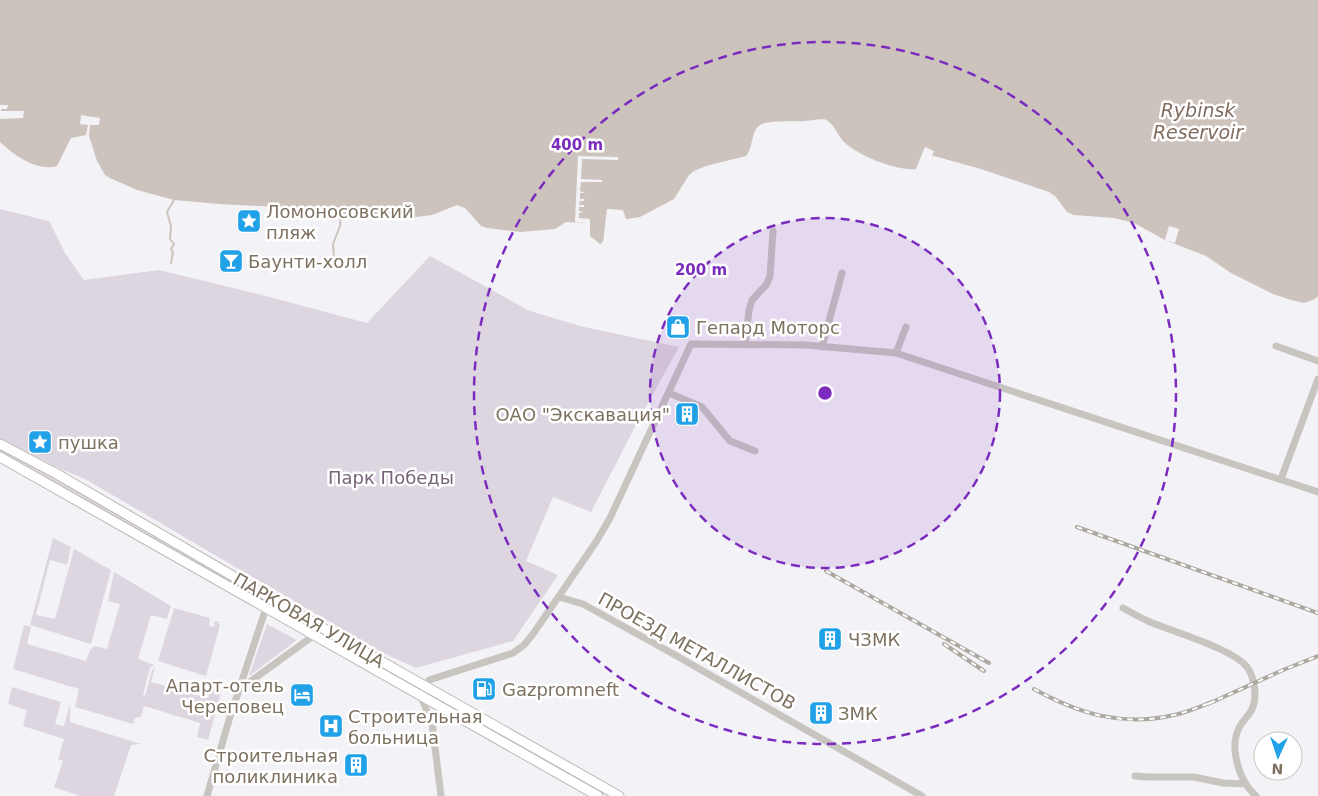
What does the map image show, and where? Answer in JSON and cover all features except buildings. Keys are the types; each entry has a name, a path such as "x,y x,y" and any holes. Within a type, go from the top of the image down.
{"main road":[{"name":"ПАРКОВАЯ УЛИЦА","path":"0,444 57,474 271,599 619,796"},
{"name":"ПАРКОВАЯ УЛИЦА","path":"0,457 598,796"}],"street":[{"path":"745,345 748,310 752,300 766,285 770,276 773,231"},
{"path":"822,347 842,272"},
{"path":"896,353 906,327"},
{"path":"441,796 432,723 421,697 429,680 513,653 524,645 533,634 596,542 610,518 691,344 822,347 896,353 1318,492"},
{"path":"1276,346 1318,361"},
{"path":"1281,479 1318,379"},
{"path":"669,393 702,407 730,441 754,451"},
{"name":"ПРОЕЗД МЕТАЛЛИСТОВ","path":"559,597 583,604 922,796"},
{"path":"207,796 239,690 266,608 271,599"},
{"path":"1123,608 1149,622 1234,656 1248,668 1256,700 1251,711 1239,726 1235,738 1236,756 1241,778 1256,796"},
{"path":"239,690 313,636 319,626"},
{"path":"1135,776 1194,777 1223,784 1246,784"}],"green space":[{"name":"Парк Победы","path":"0,209 49,221 65,253 84,280 159,270 367,323 430,256 530,311 584,327 679,347 591,512 553,497 526,561 558,575 513,641 416,668 381,652 85,479 58,468 0,438"},
{"path":"0,449 29,463 256,595 255,598 0,452"},
{"path":"53,538 71,547 67,565 50,560 36,615 55,619 74,549 111,570 91,644 30,625"},
{"path":"114,572 171,606 167,619 151,615 138,659 154,665 150,668 143,695 145,696 152,670 155,667 151,682 208,698 213,683 223,686 208,740 197,737 200,723 144,706 141,717 135,718 133,724 75,707 79,689 13,669 24,625 31,627 27,644 86,661 90,650 95,646 107,649 120,604 108,601"},
{"path":"174,608 210,618 209,626 214,627 215,621 219,621 218,624 220,625 206,676 158,661"},
{"path":"267,624 297,640 249,676"},
{"path":"12,687 61,702 55,724 64,726 70,704 70,722 141,744 131,745 114,796 80,796 54,787 63,761 58,759 64,739 23,726 27,710 8,704"}],"water":[{"name":"Rybinsk Reservoir","path":"0,0 1318,0 1318,296 1304,303 1273,294 1231,273 1206,256 1165,240 1134,223 1114,218 1074,215 1067,212 1055,196 1049,192 981,169 923,153 916,169 898,168 878,162 844,142 835,128 823,119 770,122 760,125 755,132 746,156 694,171 689,175 674,199 640,217 626,219 623,210 607,209 603,242 600,244 590,236 587,223 566,222 555,229 520,232 487,228 481,226 465,208 457,205 432,215 401,219 296,208 174,200 137,190 105,175 97,161 89,136 86,135 71,138 57,166 49,167 42,167 26,161 0,142"}],"pier":[{"path":"0,105 8,105 7,109 1,109 1,111 24,111 23,118 0,119"},
{"path":"81,115 100,118 99,125 90,125 89,136 86,135 88,125 80,124"},
{"path":"925,147 934,151 931,158 924,156 918,170 916,169"},
{"path":"578,156 618,157 618,160 582,159 581,179 602,180 602,182 581,182 580,191 585,193 580,193 580,199 584,199 584,201 580,201 579,205 584,205 584,207 579,207 579,211 584,212 579,213 579,218 590,219 590,238 587,237 587,223 575,222"},
{"path":"1169,226 1179,229 1175,243 1165,240"}],"waterway":[{"path":"171,263 173,252 171,249 174,244 170,239 171,226 167,212 174,200"},
{"path":"334,259 333,244 340,226 341,213"}],"railway":[{"path":"1077,527 1318,613"},
{"path":"826,571 989,663"},
{"path":"944,644 984,671"},
{"path":"1208,704 1318,656"},
{"path":"1034,689 1068,705 1102,716 1119,719 1137,720 1174,715 1215,701"}],"place":[{"name":"Ломоносовский пляж","path":"249,221"},
{"name":"Баунти-холл","path":"231,261"},
{"name":"Гепард Моторс","path":"678,327"},
{"name":"ОАО \"Экскавация\"","path":"687,414"},
{"name":"пушка","path":"40,442"},
{"name":"ЧЗМК","path":"830,639"},
{"name":"Gazpromneft","path":"484,689"},
{"name":"Апарт-отель Череповец","path":"302,695"},
{"name":"ЗМК","path":"821,713"},
{"name":"Строительная больница","path":"331,726"},
{"name":"Строительная поликлиника","path":"356,765"}]}
